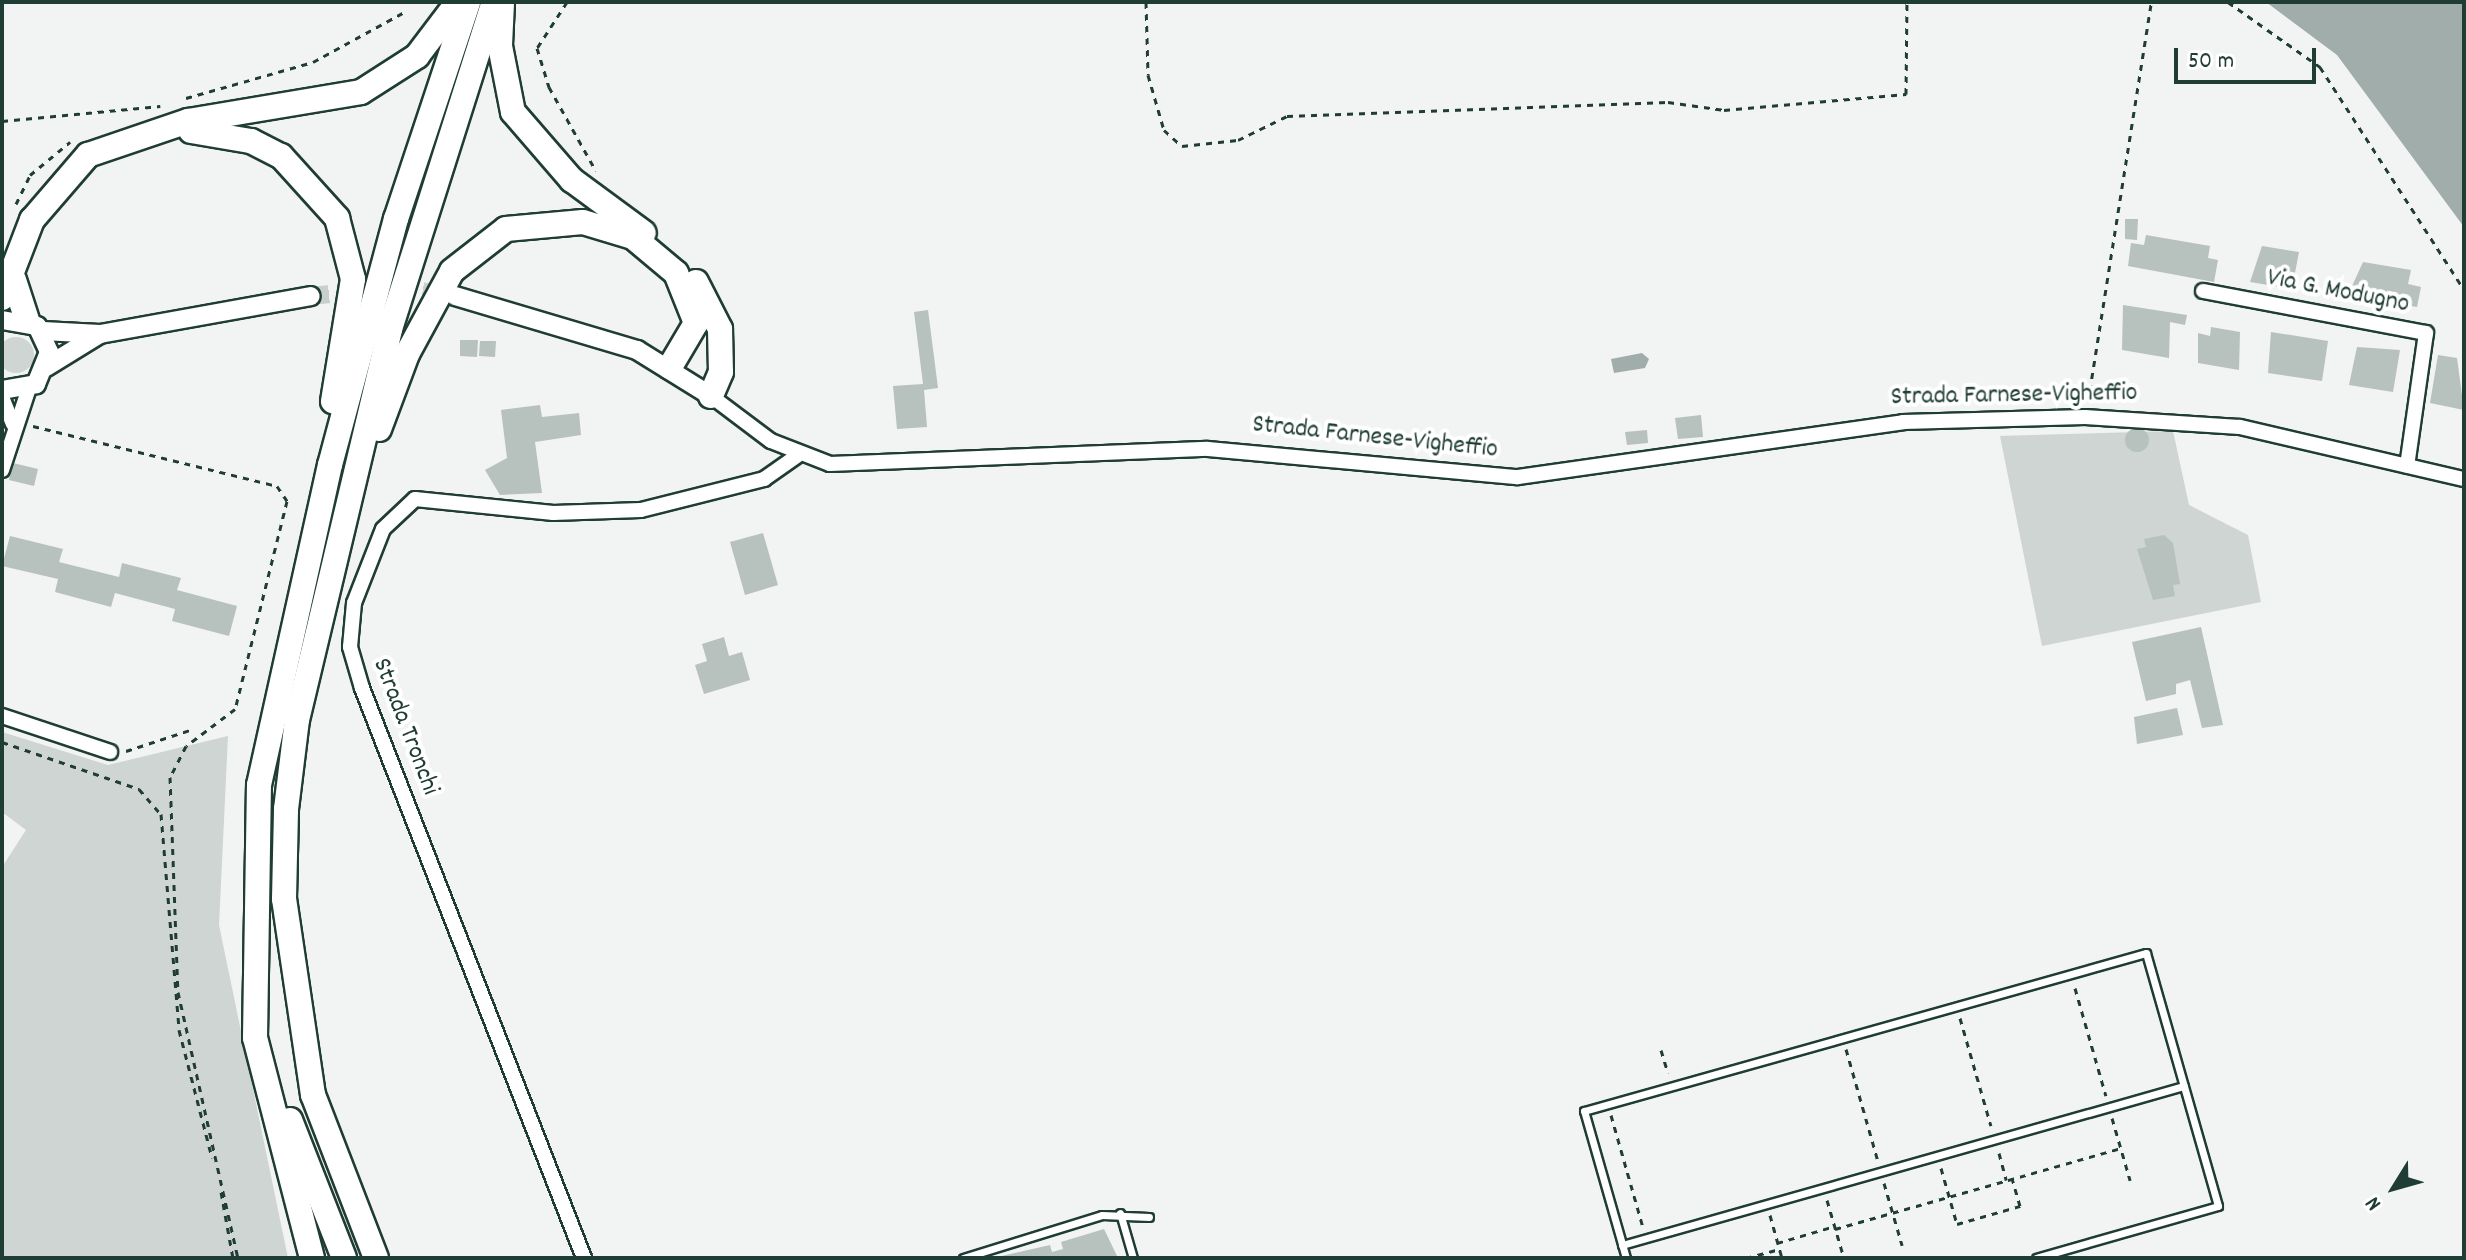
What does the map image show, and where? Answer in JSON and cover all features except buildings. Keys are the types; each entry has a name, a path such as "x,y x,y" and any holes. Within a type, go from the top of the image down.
{"highway":[{"path":"35,326 8,289 32,220 88,155 160,128 361,92 417,56 458,2"},
{"path":"312,1258 257,1051 256,827 265,744 330,465 396,219 468,2"},
{"path":"376,1258 313,1095 284,899 297,720 413,250 494,2"},
{"path":"502,2 504,78 532,142 683,264 706,296 723,353 711,396"},
{"path":"160,128 232,136 274,152 320,191 344,231 353,279 330,465"},
{"path":"350,507 407,354 452,271 506,229 583,222 633,237 676,273 696,323 670,367"},
{"path":"257,949 287,1111 344,1258"}],"street":[{"name":"Via G. Modugno","path":"2203,291 2426,333 2407,466"},
{"path":"2,320 100,334 311,296"},
{"name":"Strada Farnese-Vigheffio","path":"455,296 637,350 670,367 797,456 830,464 1208,449 1518,477 1903,422 2085,417 2240,427 2464,479"},
{"path":"35,326 46,367"},
{"path":"2,470 13,424 29,388 46,367 100,334"},
{"path":"2,390 29,388"},
{"path":"2,397 13,424"},
{"name":"Strada Tronchi","path":"584,1258 362,688 350,647 354,603 383,529 415,499 553,513 641,510 764,479 797,456"},
{"path":"2,716 110,752"}],"lane":[{"path":"1626,1258 1584,1111 2146,953 2218,1206 2036,1258"},
{"path":"1622,1245 2184,1086"},
{"path":"1120,1213 1133,1258"},
{"path":"963,1258 1120,1213 1149,1217"}],"path":[{"path":"567,2 537,48 549,87 597,170 587,179"},
{"path":"1146,2 1148,75 1164,130 1182,146 1238,140 1287,116 1668,102 1724,110 1906,94 1907,2"},
{"path":"2085,417 2151,2"},
{"path":"2228,2 2320,67 2464,290"},
{"path":"2,121 162,106 313,62 406,11"},
{"path":"13,424 277,486 287,501 235,709 186,746 170,777 178,992 235,1258"},
{"path":"110,752 193,729"},
{"path":"2,742 139,789 161,814 179,1030 222,1187"},
{"path":"2073,979 2130,1180"},
{"path":"1958,1011 2006,1180"},
{"path":"1844,1044 1902,1245"},
{"path":"1657,1083 1670,1080 1661,1050"},
{"path":"1608,1105 1646,1238"},
{"path":"1777,1243 2121,1148"},
{"path":"1938,1155 1957,1224 2020,1206 2012,1178"},
{"path":"1825,1192 1844,1258"},
{"path":"1768,1208 1782,1258"},
{"path":"1746,1258 1779,1249"}],"shaded area":[{"path":"2266,2 2464,2 2464,227 2337,55"},
{"path":"16,337 29,342 34,355 29,368 16,373 3,368 -2,355 3,342"},
{"path":"1642,353 1649,359 1645,368 1614,373 1611,359"},
{"path":"2173,431 2189,505 2248,535 2261,602 2042,646 2000,436"},
{"path":"2,732 108,765 228,736 219,925 288,1258 2,1258 2,867 26,830 2,812"}],"tunnel":[{"path":"311,296 396,287 451,296"}]}
